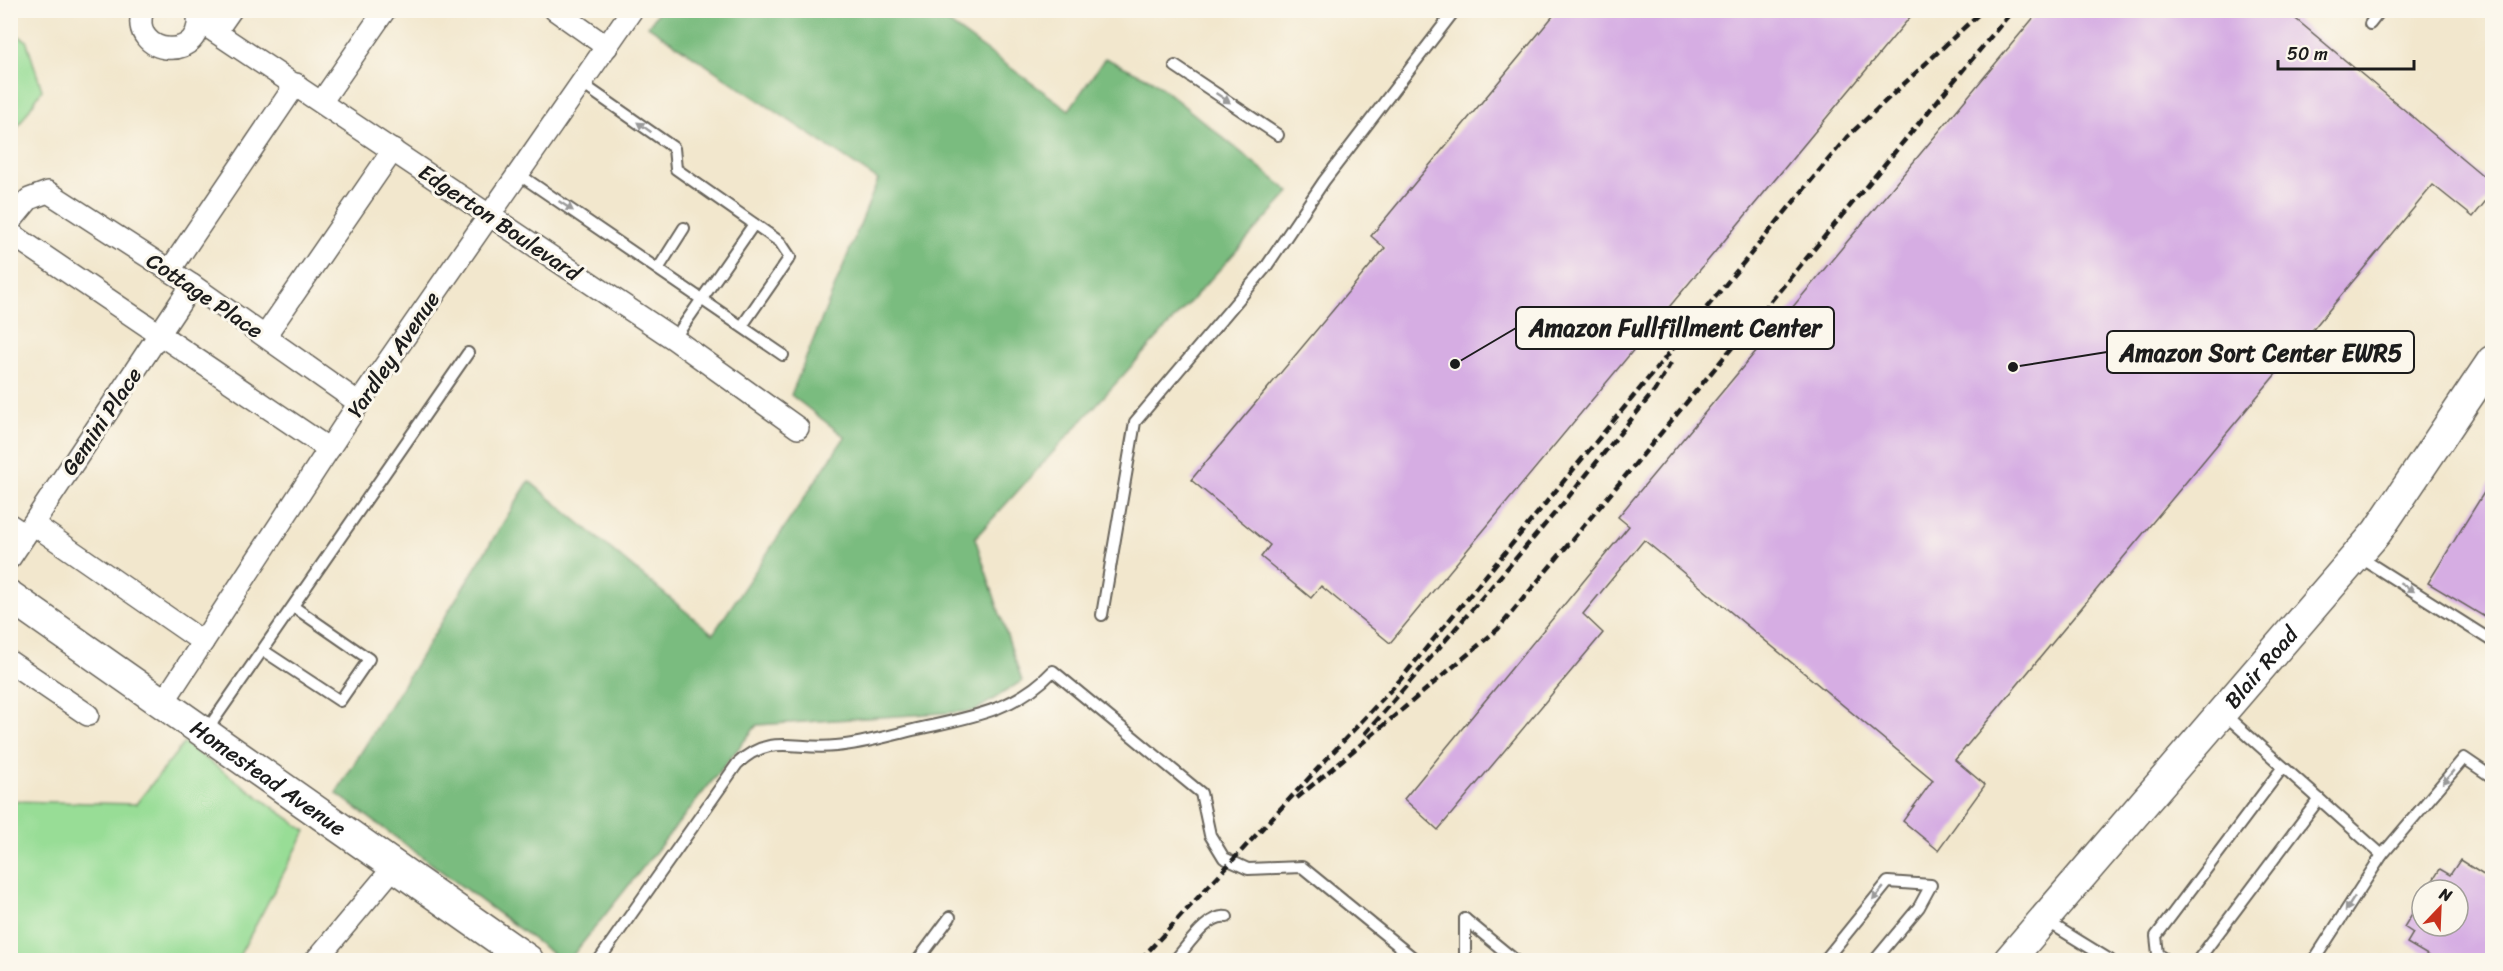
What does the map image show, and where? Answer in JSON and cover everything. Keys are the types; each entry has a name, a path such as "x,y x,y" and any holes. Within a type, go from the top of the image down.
{"street":[{"path":"143,10 141,23 144,33 157,46 166,49 185,45 193,39 205,21 231,10"},
{"path":"322,101 385,10"},
{"path":"555,10 607,47"},
{"name":"Yardley Avenue","path":"163,704 359,403 632,10"},
{"name":"Edgerton Boulevard","path":"205,21 674,339 798,428"},
{"path":"170,270 296,84"},
{"path":"265,336 393,150"},
{"name":"Cottage Place","path":"10,222 29,199 48,192 170,270 359,403"},
{"path":"10,233 161,333 329,449"},
{"name":"Gemini Place","path":"10,558 23,528 161,333 192,285"},
{"name":"Blair Road","path":"2009,960 2223,714 2357,555 2421,470 2493,361"},
{"path":"23,528 203,642"},
{"name":"Homestead Avenue","path":"10,596 528,960"},
{"path":"10,662 88,715"},
{"path":"316,960 394,867"}],"lane":[{"path":"1102,615 1135,422 1266,267 1324,182 1455,10"},
{"path":"2370,24 2381,10"},
{"path":"1175,66 1278,135"},
{"path":"581,83 674,148 676,169 780,242 790,257 742,326"},
{"path":"517,173 783,354"},
{"path":"674,339 754,224"},
{"path":"657,268 684,228"},
{"path":"205,733 264,651 468,353"},
{"path":"2357,555 2493,641"},
{"path":"264,651 340,701 369,659 294,607"},
{"path":"599,960 737,764 751,752 769,745 819,748 849,745 992,712 1028,694 1053,671 1201,793 1210,835 1224,858 1248,869 1302,867 1416,960"},
{"path":"2223,714 2382,855"},
{"path":"2314,960 2382,855 2464,758 2493,777"},
{"path":"2167,960 2158,954 2156,936 2283,767"},
{"path":"2198,960 2319,799"},
{"path":"1825,960 1888,882 1931,885 1919,907 1875,960"},
{"path":"1174,960 1211,920 1219,916 1227,916"},
{"path":"918,960 950,917"},
{"path":"2044,919 2110,960"},
{"path":"1465,960 1466,920 1515,960"}],"green space":[{"path":"659,11 932,11 1069,110 1105,58 1152,80 1290,192 975,538 1022,681 975,711 757,725 569,960 561,960 336,793 529,481 713,634 845,437 791,395 878,180 648,26"},
{"path":"11,32 26,40 42,90 11,137"},
{"path":"184,743 306,831 237,960 11,960 11,801 136,804"}],"building":[{"path":"1558,10 1916,10 1390,643 1321,586 1311,598 1261,557 1270,545 1191,480 1385,248 1371,236"},
{"path":"2040,10 2285,10 2493,184 2493,192 2473,217 2433,185 1955,760 1985,785 1938,850 1903,821 1933,780 1644,540 1583,614 1603,633 1438,830 1404,799 1629,526 1618,517"},
{"path":"2493,478 2493,622 2428,583"},
{"path":"2460,860 2493,881 2493,960 2436,960 2407,943 2410,938 2470,938 2470,878 2434,878 2440,869 2450,875"},
{"path":"2410,917 2410,931 2404,927"}],"railway":[{"path":"1140,960 1400,680 1847,137 1983,10"},
{"path":"1297,798 1498,629 2013,10"},
{"path":"1365,734 1566,500 1655,390 1672,361"}],"place":[{"name":"Amazon Fullfillment Center","path":"1455,364"},
{"name":"Amazon Sort Center EWR5","path":"2013,367"}]}
